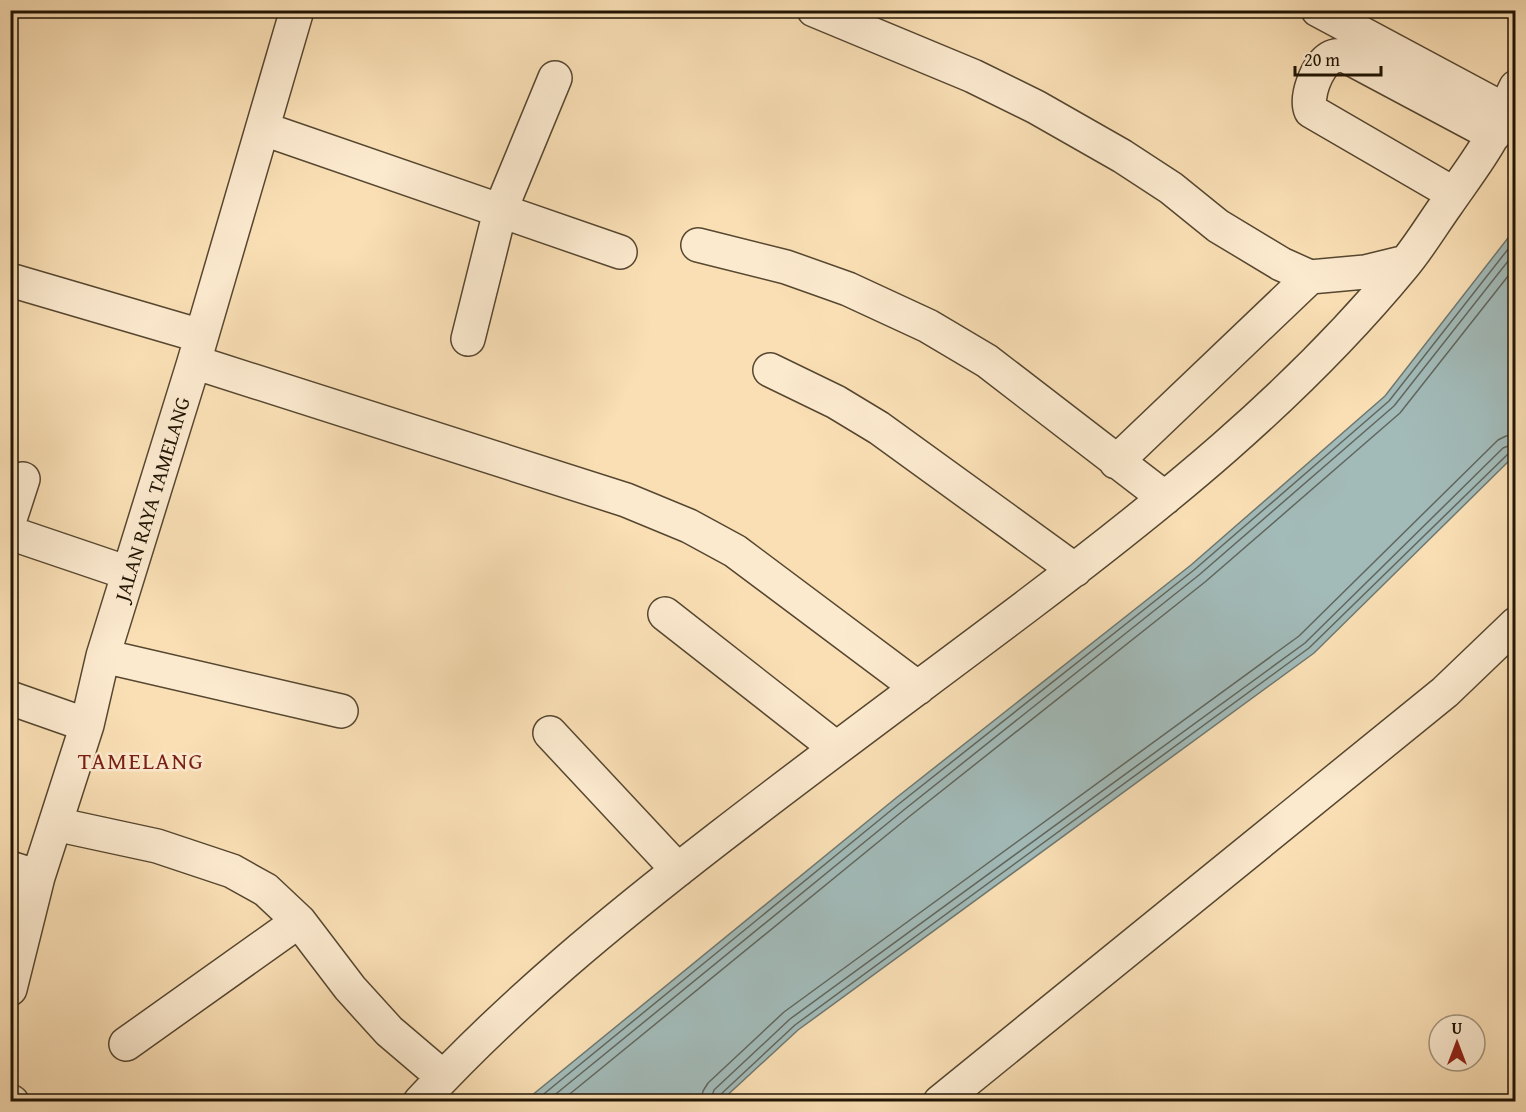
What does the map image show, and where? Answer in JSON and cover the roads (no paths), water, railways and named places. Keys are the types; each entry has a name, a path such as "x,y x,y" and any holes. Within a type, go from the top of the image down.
{"street":[{"path":"287,10 297,11"},
{"path":"1318,10 1440,78 1507,112"},
{"name":"JALAN RAYA TAMELANG","path":"10,989 24,872 55,824 87,724 103,656 198,349 297,11"},
{"path":"816,11 973,76 1036,107 1122,156 1171,188 1218,226 1254,250 1281,264 1310,276 1365,272 1406,262"},
{"path":"1454,194 1311,111 1308,98 1319,70 1327,60 1334,56 1344,55 1507,112"},
{"path":"468,339 500,211 555,78"},
{"path":"420,1101 588,940 836,748 1075,570 1228,446 1273,405 1358,319 1406,262 1454,194 1507,112"},
{"path":"264,129 620,252"},
{"path":"698,245 786,267 848,289 928,326 996,368 1165,498"},
{"path":"1116,462 1310,276"},
{"path":"10,280 626,500 689,526 735,551 918,688"},
{"path":"770,370 836,402 879,428 1075,570"},
{"path":"10,519 23,479"},
{"path":"10,533 128,573"},
{"path":"665,614 836,748"},
{"path":"940,1101 1445,692 1515,624"},
{"path":"103,656 341,711"},
{"path":"10,698 87,724"},
{"path":"550,733 678,870"},
{"path":"55,824 157,846 232,871 266,890 299,921 358,997 390,1031 443,1077"},
{"path":"126,1044 299,921"}],"water":[{"path":"1515,229 1515,455 1314,653 798,1030 721,1101 525,1101 896,798 1191,565 1385,396"}],"district":[{"name":"TAMELANG","path":"141,760"}]}
